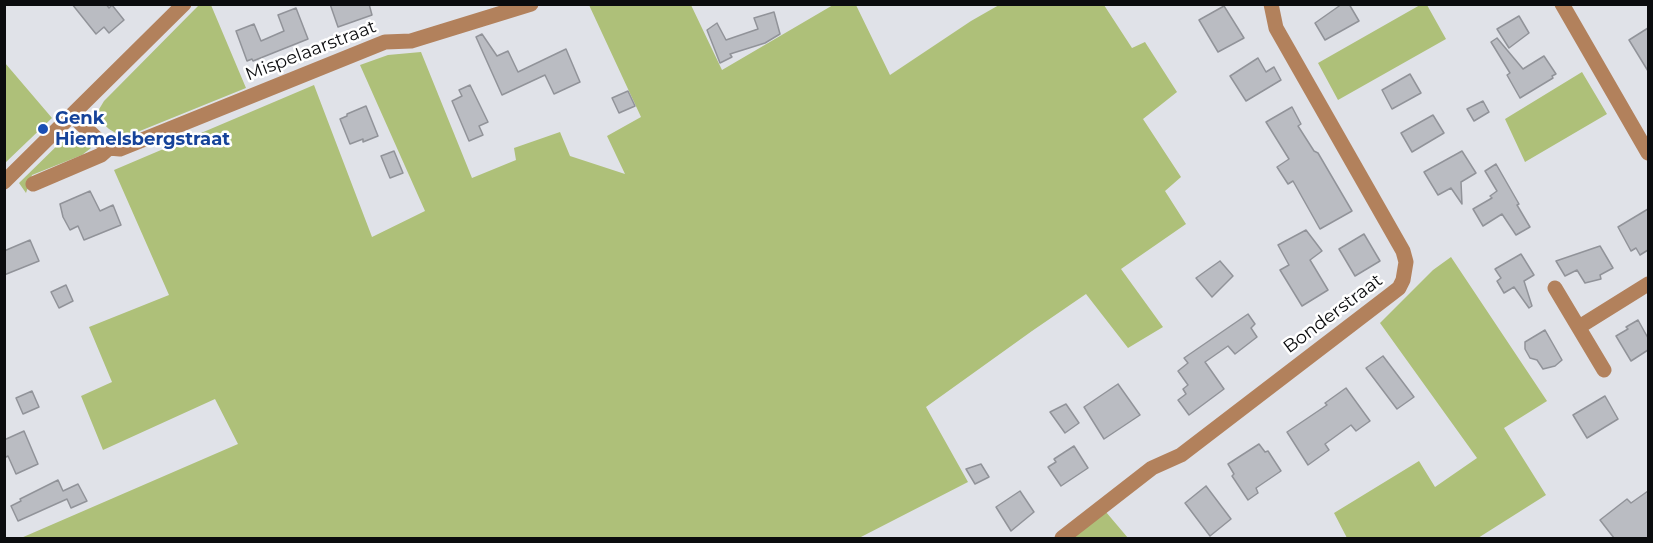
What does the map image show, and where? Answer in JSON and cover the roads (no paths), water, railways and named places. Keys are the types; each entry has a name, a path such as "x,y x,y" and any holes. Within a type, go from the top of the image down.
{"street":[{"path":"4,182 184,4"},
{"name":"Mispelaarstraat","path":"33,184 101,155 109,148 120,148 385,42 411,41 531,4"},
{"name":"Bonderstraat","path":"1062,538 1152,468 1181,455 1399,288 1403,280 1406,262 1403,251 1276,28 1270,4"},
{"path":"1562,4 1648,153"},
{"path":"73,116 109,148"},
{"path":"1579,327 1648,284"},
{"path":"1555,288 1604,370"}],"place":[{"name":"Genk Hiemelsbergstraat","path":"43,129"}]}
